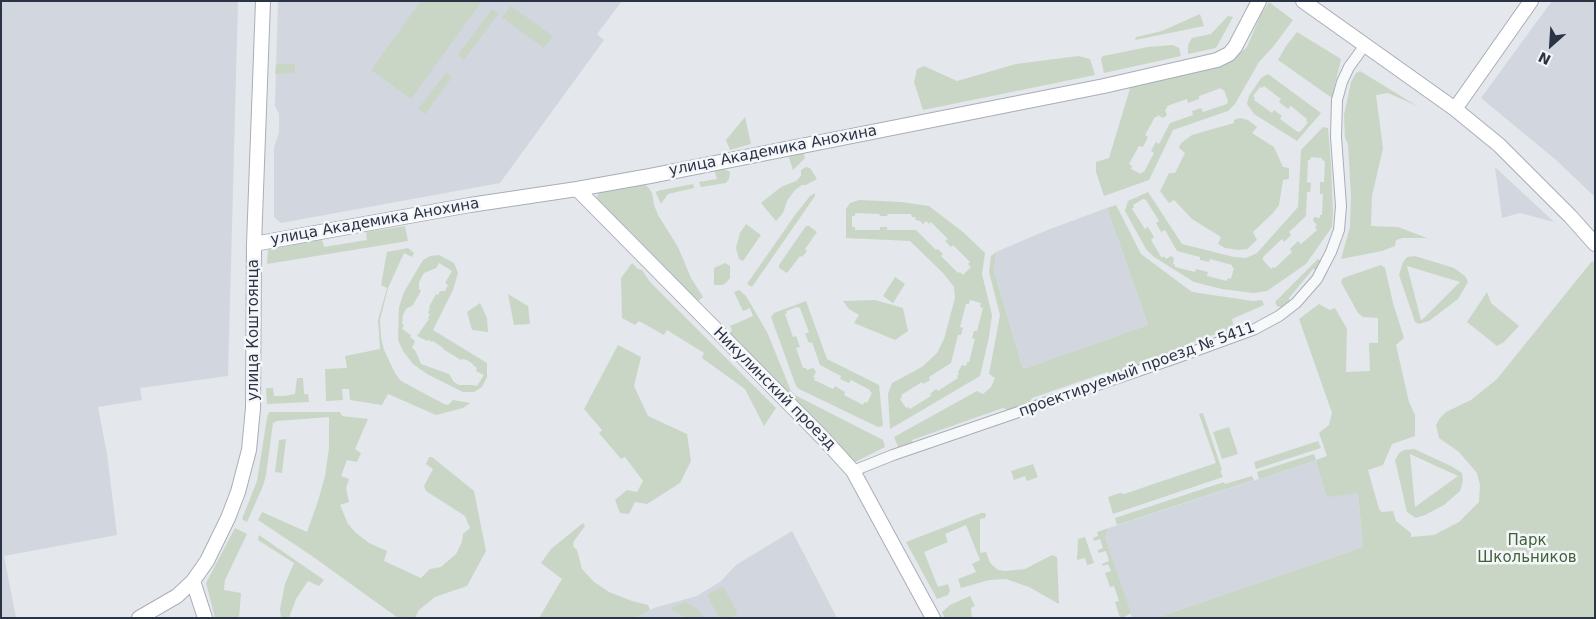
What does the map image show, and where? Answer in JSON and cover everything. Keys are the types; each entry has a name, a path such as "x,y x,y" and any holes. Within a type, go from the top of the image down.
{"street":[{"name":"улица Коштоянца","path":"139,618 177,596 193,581 214,548 228,518 240,486 249,450 254,408 254,244 263,1"},
{"name":"улица Академика Анохина","path":"254,244 470,205 650,176 1094,88 1217,60 1229,54 1235,47 1259,1"},
{"path":"1303,1 1454,109 1505,151 1571,217 1595,244"},
{"path":"1454,109 1531,1"},
{"name":"проектируемый проезд № 5411","path":"853,471 893,455 1171,360 1255,329 1279,316 1296,303 1307,292 1322,270 1339,230 1341,206 1336,137 1337,100 1349,67 1365,45"},
{"name":"Никулинский проезд","path":"577,189 824,439 853,471 933,618"},
{"path":"193,581 205,618"}],"shaded area":[{"path":"1,1 238,1 228,376 140,388 142,400 98,407 107,454 117,535 4,556 16,618 1,618"},
{"path":"278,1 622,1 597,34 604,40 500,183 281,223 274,217 274,147 279,133 279,114 275,106"},
{"path":"1552,1 1595,1 1595,197 1556,160 1481,98"},
{"path":"1495,167 1554,222 1520,213 1502,218"},
{"path":"1107,208 1148,325 1023,369 994,271 996,252"},
{"path":"1316,460 1358,493 1363,547 1156,618 1132,618 1105,537 1109,528"},
{"path":"792,531 837,618 636,618 654,608 697,596 721,581 736,565"}],"green space":[{"path":"421,1 482,1 411,99 371,70"},
{"path":"1269,2 1293,20 1259,62 1235,104 1228,111 1173,130 1149,180 1104,196 1096,172 1096,162 1109,158 1131,85 1230,62 1247,47 1261,14","holes":["1221,88 1224,90 1228,101 1227,104 1203,112 1201,108 1192,111 1193,115 1170,123 1159,144 1156,142 1151,151 1154,153 1144,172 1141,174 1131,169 1132,166 1129,164 1139,146 1143,147 1148,137 1145,135 1155,117 1158,115 1163,118 1167,115 1165,110 1167,106 1187,99 1188,103 1199,99 1199,96"]},
{"path":"511,6 553,36 544,48 502,17"},
{"path":"492,9 498,14 464,60 458,55"},
{"path":"1200,14 1204,26 1135,40 1136,37 1162,31"},
{"path":"1228,16 1233,17 1216,48 1188,54 1188,45 1192,38 1211,34"},
{"path":"1297,32 1341,59 1332,98 1278,60"},
{"path":"1173,45 1179,48 1181,56 1104,73 1101,59 1103,56 1148,47"},
{"path":"1078,56 1090,59 1095,75 923,110 914,82 917,69 924,66 957,81 1016,64"},
{"path":"276,64 295,64 295,73 275,74"},
{"path":"1360,71 1417,106 1388,93 1376,95 1383,148 1372,196 1371,226 1398,227 1427,238 1403,238 1396,240 1395,246 1382,251 1341,259 1350,227 1351,197 1348,144 1345,138 1344,115 1351,82 1356,73"},
{"path":"446,73 452,77 425,114 418,109"},
{"path":"1268,74 1321,113 1297,141 1254,114 1247,104 1249,96 1261,78","holes":["1264,86 1281,99 1279,102 1288,109 1291,106 1307,119 1306,121 1308,122 1301,131 1298,132 1280,119 1282,116 1274,110 1272,113 1254,100 1253,96 1260,87"]},
{"path":"745,117 751,144 730,150 726,140"},
{"path":"1240,118 1248,120 1257,127 1252,133 1274,147 1283,167 1289,168 1289,179 1283,180 1279,205 1253,232 1257,240 1247,249 1238,250 1225,248 1218,244 1221,237 1192,219 1174,200 1169,203 1160,191 1169,173 1175,173 1185,153 1179,148 1181,143 1192,135 1234,123 1234,120"},
{"path":"1323,127 1328,128 1333,213 1332,227 1306,264 1267,291 1253,293 1222,289 1194,282 1154,257 1146,249 1125,211 1128,201 1148,192 1182,244 1234,257 1246,258 1257,253 1298,207 1301,150","holes":["1311,157 1322,158 1325,161 1324,182 1320,182 1320,194 1323,194 1322,215 1320,215 1320,218 1314,217 1313,221 1317,225 1315,227 1317,230 1301,244 1298,241 1290,249 1292,252 1275,268 1271,269 1263,260 1263,257 1282,239 1284,242 1291,235 1289,232 1306,216 1307,192 1310,192 1311,183 1307,182 1308,160","1143,199 1146,200 1159,221 1156,223 1161,232 1165,230 1177,251 1200,257 1200,260 1209,262 1210,259 1232,265 1234,268 1231,279 1228,278 1227,281 1207,276 1208,272 1196,269 1195,272 1175,267 1173,264 1174,258 1171,256 1166,259 1164,256 1162,258 1151,240 1154,237 1148,227 1145,229 1132,209 1133,205"]},
{"path":"803,152 805,158 793,170 788,155"},
{"path":"806,167 810,168 817,179 795,190 787,201 783,213 776,221 761,203 781,187 796,181 801,176 801,170"},
{"path":"722,168 730,172 726,183 701,187 699,182 717,179 714,169"},
{"path":"643,184 652,193 658,215 678,247 691,278 703,297 697,302 628,229 625,231 598,203 596,198 600,191"},
{"path":"693,184 694,188 668,194 661,204 656,193 657,191"},
{"path":"815,193 815,196 752,287 747,284 795,215 810,196"},
{"path":"859,200 901,202 929,206 963,232 985,253 982,274 992,315 980,376 890,429 888,394 892,383 922,367 937,353 944,339 955,298 954,287 944,274 910,241 846,238 846,209 850,203","holes":["855,213 879,214 880,216 911,214 912,217 915,217 916,220 923,224 926,221 929,224 931,222 948,239 945,241 951,247 953,245 970,262 968,264 971,267 963,275 960,272 958,273 941,256 943,254 938,249 936,250 916,230 887,230 887,227 880,227 880,230 855,230 855,227 852,227 852,216 855,216","970,300 981,303 980,307 983,308 977,331 974,331 972,338 975,339 969,362 967,362 966,366 962,365 958,372 958,378 938,391 936,389 930,394 931,396 910,409 906,408 900,399 901,395 922,382 923,384 930,380 929,377 951,363 958,335 961,335 963,328 960,327 966,304 969,304"]},
{"path":"1116,205 1141,254 1192,292 1253,301 1262,300 1264,305 1232,319 1234,328 1189,343 1185,349 1111,374 1107,372 1032,398 1029,403 1008,410 1003,408 912,440 913,444 899,449 894,437 977,391 983,394 991,387 995,378 989,374 1000,315 989,272 991,256 996,252 994,271 1023,369 1148,325 1107,208"},
{"path":"746,224 761,235 743,261 739,259 736,248 740,233"},
{"path":"405,226 408,241 267,264 268,250 322,239 324,247 367,240 366,232"},
{"path":"806,226 817,232 805,249 807,251 802,257 800,256 787,273 779,268 779,265"},
{"path":"408,248 414,253 412,257 404,253 388,288 380,320 384,350 401,381 444,404 448,405 453,400 470,403 463,408 436,415 388,394 382,405 350,400 349,389 342,389 343,400 326,401 325,369 347,368 345,356 380,349 378,320 387,288 381,285 387,252"},
{"path":"439,255 454,263 458,273 453,290 433,330 487,363 487,377 482,387 474,392 463,392 427,374 413,364 403,351 398,340 399,307 404,292 423,260 430,256","holes":["439,263 452,271 445,283 448,285 445,291 440,291 438,295 436,294 429,307 429,319 417,336 427,341 433,341 461,360 467,360 473,364 477,368 476,371 484,375 477,386 459,385 454,382 449,374 421,364 415,350 412,348 415,341 410,337 411,335 402,329 404,325 402,324 403,315 406,309 413,305 421,291 419,289 419,282 424,273 436,268"]},
{"path":"1415,256 1454,268 1465,276 1468,282 1458,299 1429,321 1419,324 1415,322 1399,275 1403,262 1407,257","holes":["1407,266 1460,282 1421,320"]},
{"path":"1318,259 1323,262 1317,270 1313,269 1289,298 1290,303 1283,308 1277,306 1275,302"},
{"name":"Парк Школьников","path":"1592,261 1595,263 1595,618 1156,618 1363,547 1358,493 1327,497 1316,460 1327,456 1319,433 1329,425 1332,413 1299,319 1319,304 1330,310 1335,308 1347,329 1346,372 1370,371 1369,343 1378,343 1378,318 1363,317 1358,313 1341,282 1343,278 1381,265 1385,268 1404,338 1396,345 1409,402 1415,415 1415,436 1392,444 1383,465 1368,470 1379,509 1382,512 1393,511 1396,521 1411,533 1411,537 1434,535 1459,522 1479,502 1480,485 1477,473 1459,452 1439,438 1436,425 1446,412 1471,400 1497,379"},
{"path":"632,263 642,270 650,282 776,408 764,426 745,389 702,358 704,353 667,330 664,335 639,321 635,325 622,318 621,278"},
{"path":"725,263 730,266 730,278 722,285 714,285 714,268"},
{"path":"895,277 905,284 893,303 883,296"},
{"path":"739,290 746,296 767,332 791,391 795,395 883,440 885,447 853,463 729,334 732,330 730,326 753,316 750,308 743,311 734,292"},
{"path":"1487,292 1491,303 1519,326 1504,342 1497,346 1467,322"},
{"path":"508,294 528,306 530,324 514,325"},
{"path":"875,300 903,308 908,331 895,340 854,323 859,315 849,309 843,301"},
{"path":"806,301 827,359 879,385 883,426 878,427 796,386 771,317 774,313","holes":["797,307 800,308 809,332 805,334 809,343 812,342 820,365 841,376 840,379 849,383 851,380 870,390 872,393 867,403 864,402 863,405 844,395 845,392 835,386 833,389 814,380 815,378 813,377 816,372 813,368 807,370 803,368 796,348 800,347 796,336 793,337 785,314 787,313 786,311"]},
{"path":"480,303 487,318 488,332 472,330 467,312"},
{"path":"618,345 641,357 634,386 648,416 687,434 691,461 680,483 647,504 635,502 629,514 620,513 615,500 627,490 637,492 643,481 625,457 621,459 599,433 602,430 584,409"},
{"path":"297,378 303,378 304,394 308,394 309,402 267,404 266,388 273,388 274,396 295,394"},
{"path":"269,412 340,412 342,416 368,419 355,449 361,453 357,462 347,460 341,476 349,479 346,488 349,502 340,505 348,524 356,533 369,543 387,551 384,561 421,578 430,569 441,567 456,554 462,542 463,534 470,528 465,516 426,491 424,486 433,469 426,464 429,457 432,457 474,491 486,551 467,586 435,597 419,610 415,618 398,618 258,520 262,512 307,532 325,476 329,448 329,417 277,421 273,423 263,486 247,522 242,519 257,481"},
{"path":"1203,413 1223,477 1113,514 1108,497 1120,493 1124,494 1216,463 1199,414"},
{"path":"1229,427 1238,454 1222,459 1213,432"},
{"path":"286,439 282,473 275,472 279,440"},
{"path":"1318,441 1321,448 1256,469 1254,462"},
{"path":"1414,449 1462,473 1463,481 1460,491 1444,505 1425,515 1416,518 1407,512 1395,460 1399,453 1404,450","holes":["1410,454 1458,476 1415,507"]},
{"path":"1314,454 1316,460 1259,479 1257,472"},
{"path":"1033,464 1038,477 1027,481 1025,476 1014,480 1011,471"},
{"path":"1252,476 1254,480 1117,525 1115,518 1224,482 1225,484"},
{"path":"981,513 986,515 985,518 980,519 980,553 986,552 990,563 998,570 1025,569 1052,555 1057,557 1059,604 1029,587 1006,579 989,580 961,588 958,579 976,572 972,564 980,560 966,525 945,534 948,542 924,552 938,587 948,584 950,591 948,595 937,599 906,542"},
{"path":"583,523 585,526 574,541 573,546 577,550 582,569 594,582 609,592 648,605 650,610 636,618 539,618 562,579 541,563 551,549"},
{"path":"235,528 247,534 225,580 224,590 241,593 239,618 215,618 206,583"},
{"path":"1109,528 1105,537 1131,613 1123,618 1120,618 1115,602 1119,601 1114,586 1110,587 1105,573 1111,571 1108,564 1103,566 1102,564 1109,561 1106,551 1098,553 1098,550 1103,548 1100,539 1094,541 1093,538 1098,536 1097,532"},
{"path":"259,535 324,580 319,586 308,581 296,599 289,618 281,618 280,609 285,584 294,563 258,540"},
{"path":"1085,537 1094,563 1087,565 1085,558 1077,560 1078,539"},
{"path":"723,586 738,614 730,618 719,618 707,595"},
{"path":"970,596 975,606 971,608 972,618 945,618 942,612 950,605"},
{"path":"685,602 696,608 705,618 687,618 671,610 671,608"}]}
